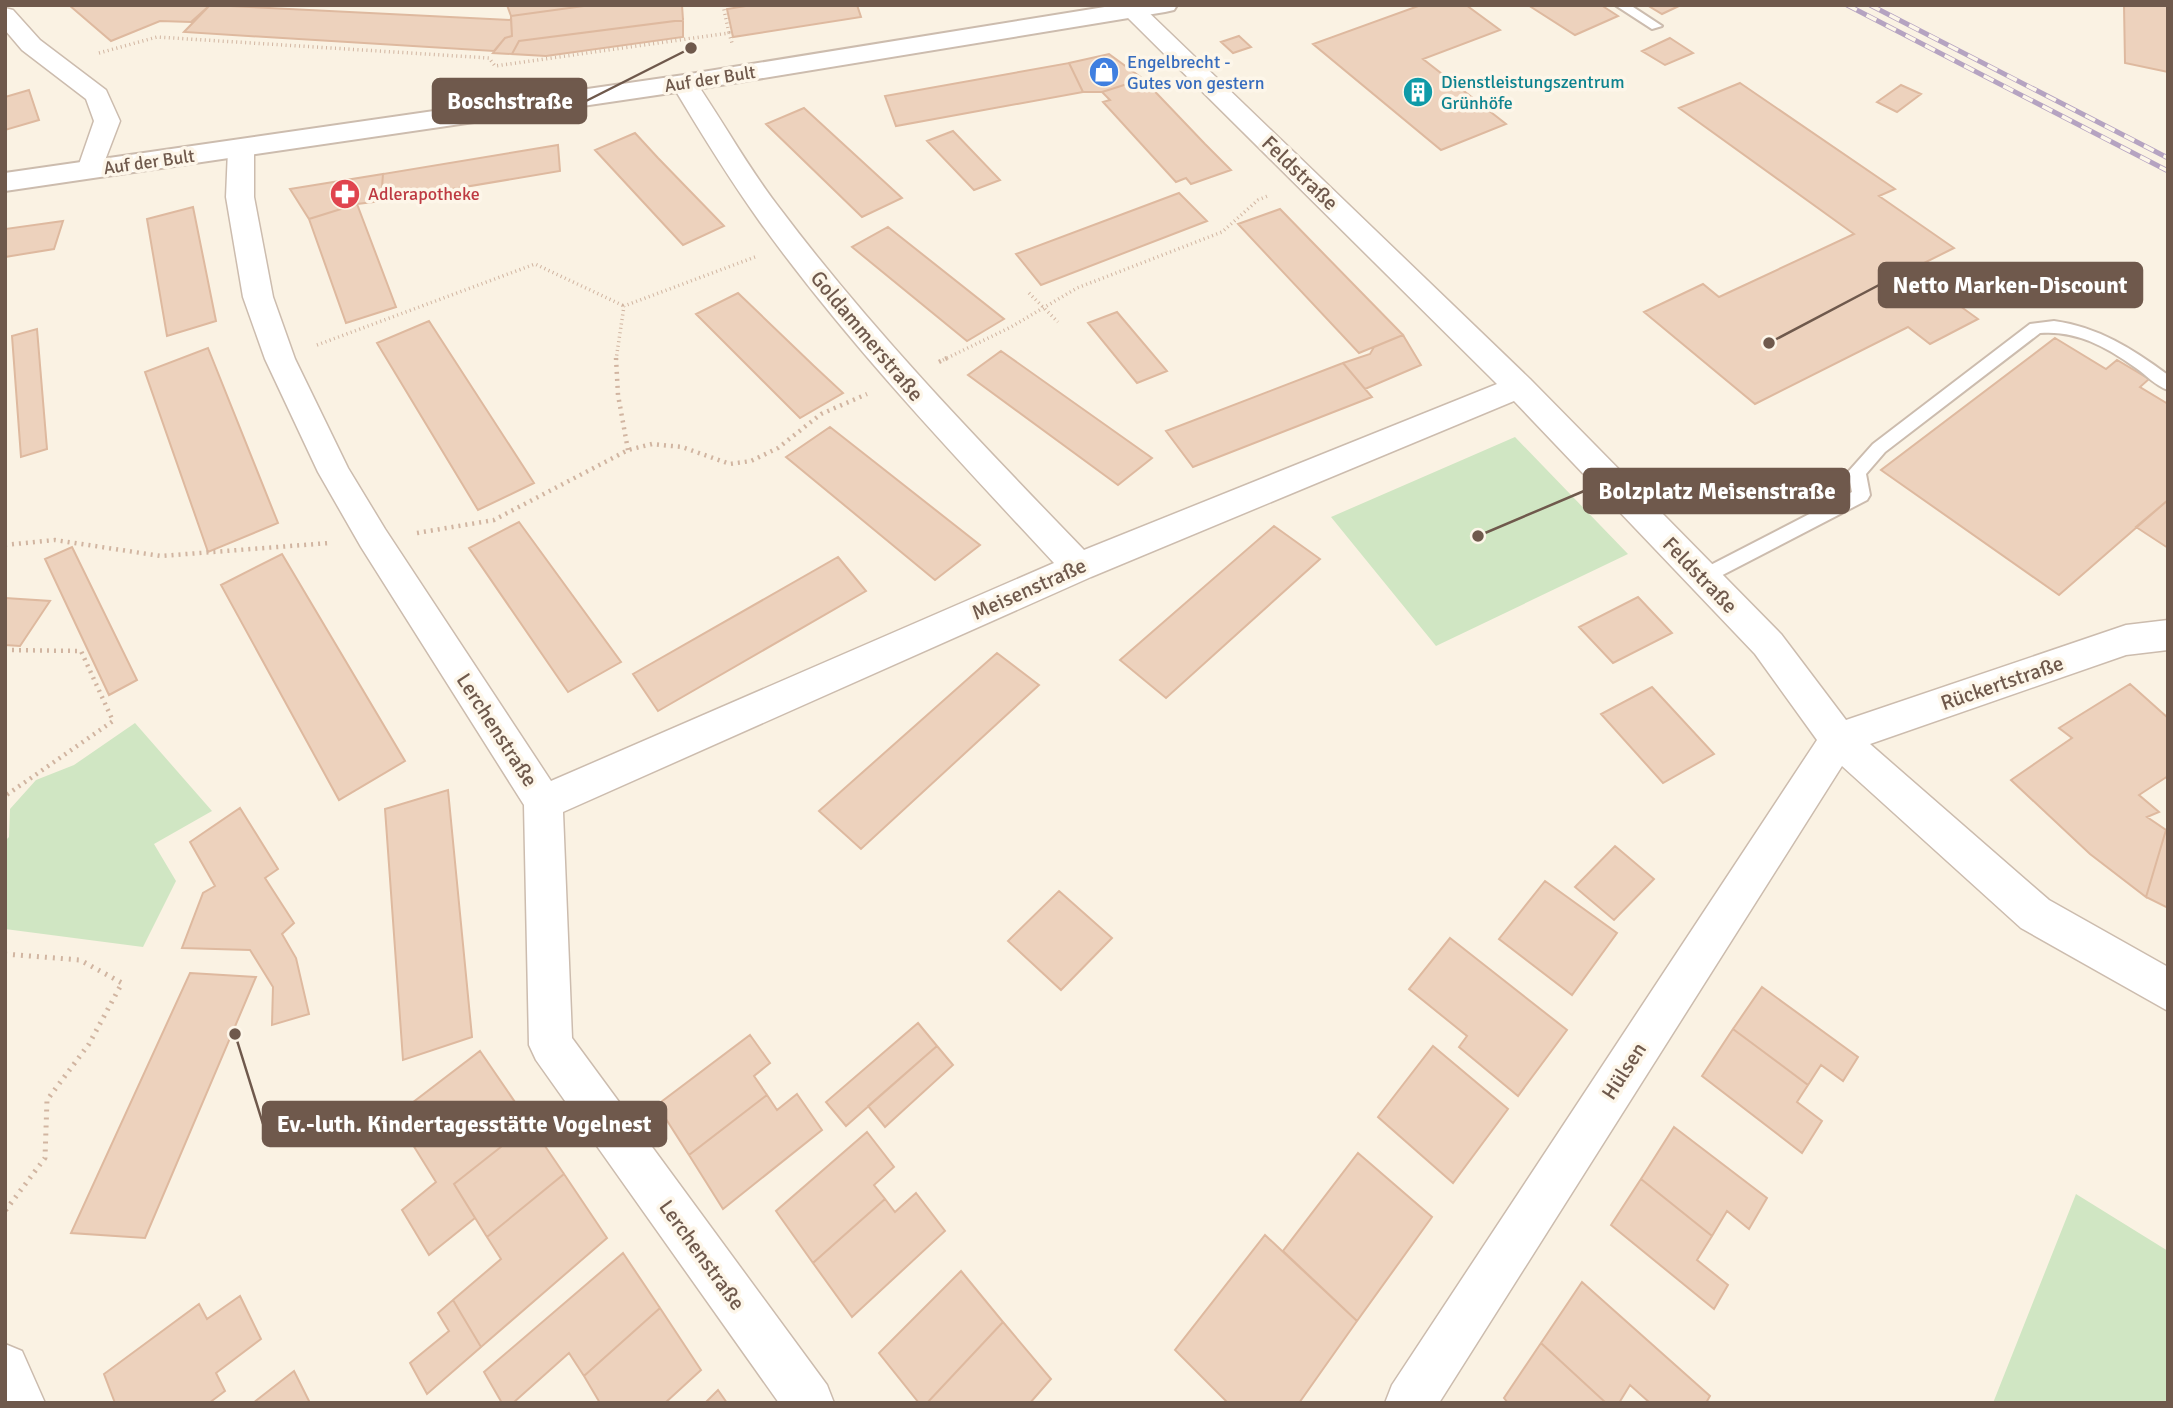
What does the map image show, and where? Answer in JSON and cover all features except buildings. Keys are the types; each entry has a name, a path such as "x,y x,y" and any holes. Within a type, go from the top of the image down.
{"street":[{"path":"979,5 993,33"},
{"name":"Auf der Bult","path":"5,182 242,150 684,83 1165,5"},
{"name":"Feldstraße","path":"1134,11 1518,387 1768,644 1838,739 2035,914 2168,989"},
{"path":"5,15 31,45 97,95 107,121 90,170"},
{"name":"Goldammerstraße","path":"684,83 720,146 790,243 901,379 1079,566"},
{"name":"Lerchenstraße","path":"242,150 240,197 258,297 280,359 334,472 373,538 543,802 551,1045 809,1403"},
{"name":"Meisenstraße","path":"543,802 1079,566 1518,387"},
{"name":"Rückertstraße","path":"1838,739 2126,640 2168,635"},
{"name":"Hülsen","path":"1410,1403 1838,739"},
{"path":"5,1368 20,1403"}],"lane":[{"path":"1621,5 1657,26"},
{"path":"1703,577 1861,495 1857,472 1879,448 2036,328 2051,325 2096,338 2168,384"}],"path":[{"path":"723,5 740,74"},
{"path":"58,65 157,37 489,58 495,66 729,33"},
{"path":"5,545 55,540 161,556 373,538 494,520 628,450 652,443 682,447 730,464 751,461 778,448 821,414 948,359 1077,288 1222,232 1258,200 1306,179"},
{"path":"280,359 535,264 624,306 790,243"},
{"path":"1029,293 1058,322"},
{"path":"624,306 615,336 614,360 628,450"},
{"path":"5,650 81,651 113,721 82,747 31,774 5,796"},
{"path":"5,954 80,960 122,983 89,1044 47,1100 45,1158 5,1211"}],"green space":[{"path":"1515,437 1628,554 1436,646 1331,517"},
{"path":"135,723 212,811 154,844 176,881 143,947 5,929 5,841 9,837 10,809 36,780 74,765"},
{"path":"2076,1194 2168,1251 2168,1403 1993,1403"}],"railway":[{"path":"1847,5 2168,171"},
{"path":"1870,5 2168,158"}],"place":[{"name":"Boschstraße","path":"691,48"},
{"name":"Engelbrecht - Gutes von gestern","path":"1104,72"},
{"name":"Dienstleistungszentrum Grünhöfe","path":"1418,92"},
{"name":"Adlerapotheke","path":"345,194"},
{"name":"Netto Marken-Discount","path":"1769,343"},
{"name":"Bolzplatz Meisenstraße","path":"1478,536"},
{"name":"Ev.-luth. Kindertagesstätte Vogelnest","path":"235,1034"}]}
